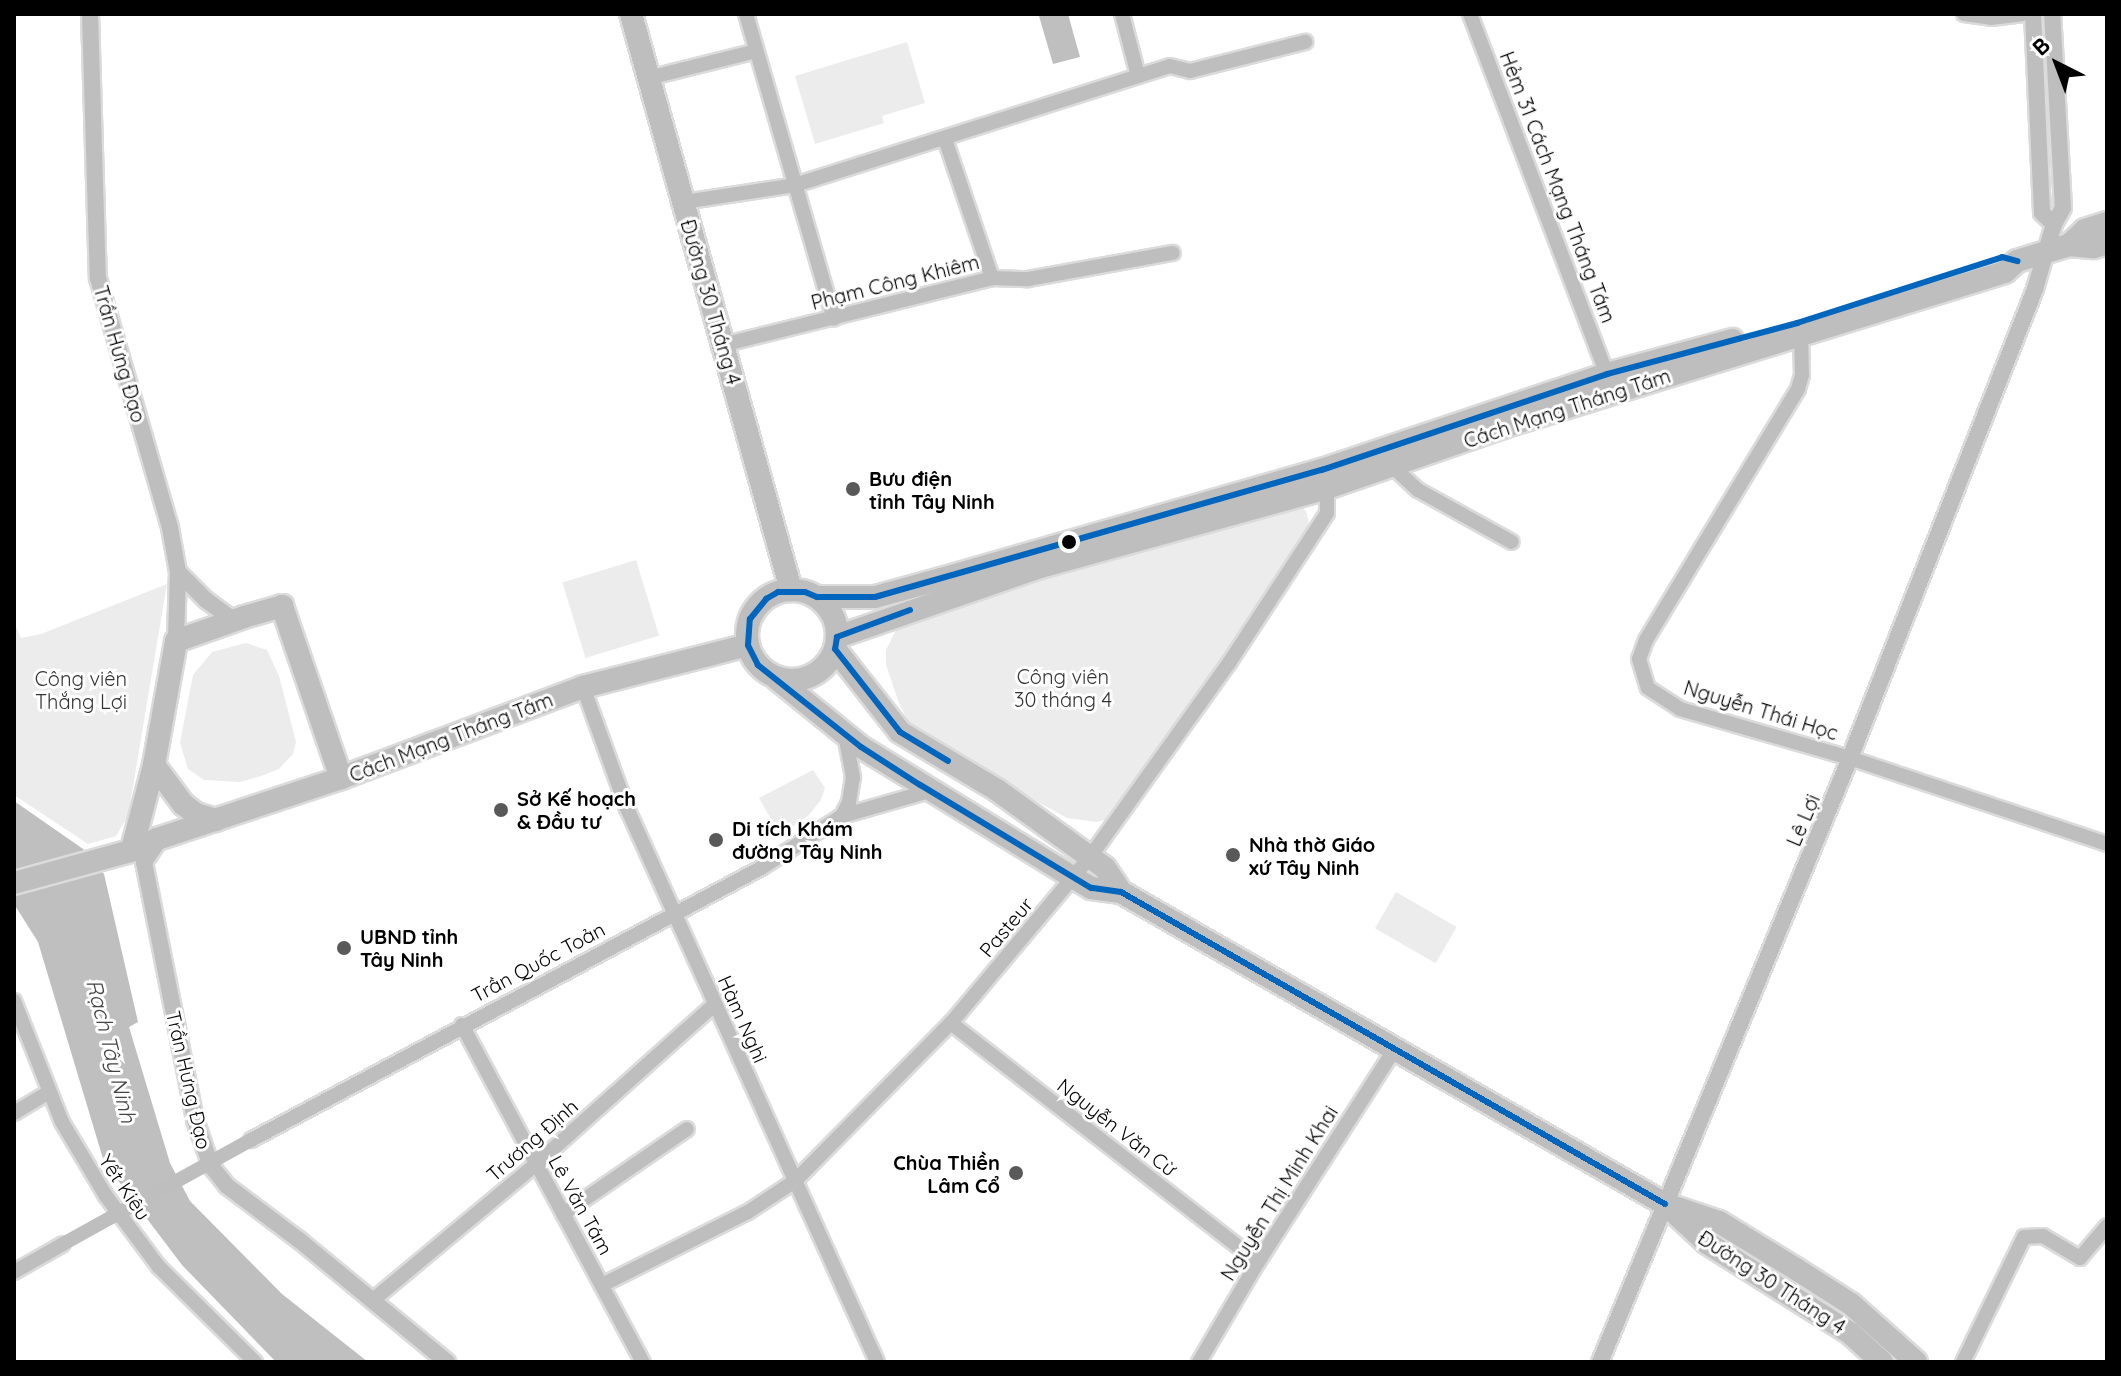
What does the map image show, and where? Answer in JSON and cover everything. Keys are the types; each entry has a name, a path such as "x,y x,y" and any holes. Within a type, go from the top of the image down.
{"main road":[{"name":"Đường 30 Tháng 4","path":"631,14 791,590"},
{"path":"2069,245 2085,230 2107,223"},
{"path":"2069,245 2094,247 2107,243"},
{"name":"Cách Mạng Tháng Tám","path":"836,643 1026,572 1325,479 1548,403 1799,329 2002,257 2017,261 2069,245"},
{"name":"Cách Mạng Tháng Tám","path":"1548,403 1607,374 1799,329"},
{"name":"Cách Mạng Tháng Tám","path":"817,597 875,597 1325,479"},
{"path":"791,590 817,597 833,616 836,643 822,668 812,675 801,680 777,679 758,665 748,645 747,631 756,608 778,592 791,590"},
{"path":"176,641 282,606 341,778"},
{"name":"Trần Hưng Đạo","path":"130,853 154,765 176,641"},
{"name":"Đường 30 Tháng 4","path":"836,643 900,732 997,790 1090,857 1109,873 1121,892"},
{"name":"Cách Mạng Tháng Tám","path":"14,883 130,853 136,843 341,778 583,687 748,645"},
{"name":"Đường 30 Tháng 4","path":"777,679 844,733 930,791 1091,888 1121,892 1665,1204 1719,1222 1851,1304 1916,1362"},
{"path":"154,765 183,804 196,814 216,820"},
{"name":"Đường 30 Tháng 4","path":"1665,1204 1707,1243 1850,1333 1882,1362"}],"street":[{"name":"Trần Hưng Đạo","path":"90,14 98,278 170,528 178,572 176,641"},
{"path":"746,14 834,319"},
{"path":"1122,14 1138,76"},
{"name":"Hẻm 31 Cách Mạng Tháng Tám","path":"1470,14 1506,100 1607,374"},
{"path":"1964,14 1991,18 2022,14"},
{"path":"2033,14 2042,213 2054,224"},
{"name":"Lê Lợi","path":"1600,1362 1850,758 2035,289 2054,224 2063,208 2052,14"},
{"path":"683,202 795,185 1170,66 1190,71 1305,42"},
{"path":"648,78 756,51"},
{"path":"2036,61 2056,59"},
{"path":"945,139 992,278"},
{"name":"Phạm Công Khiêm","path":"722,345 992,278 1028,279 1173,253"},
{"name":"Nguyễn Thái Học","path":"1799,329 1802,375 1798,389 1646,640 1639,659 1648,688 1672,706 1850,758 2107,844"},
{"path":"1389,457 1418,490 1512,542"},
{"name":"Pasteur","path":"602,1285 748,1212 795,1181 951,1023 1074,878 1229,663 1327,513 1325,479"},
{"path":"178,572 206,600 235,621"},
{"name":"Hàm Nghi","path":"583,687 626,806 877,1362"},
{"path":"842,816 849,802 853,777 844,733"},
{"name":"Trần Quốc Toản","path":"14,1272 462,1025 761,868 842,816 930,791"},
{"name":"Trần Hưng Đạo","path":"130,853 195,1120 211,1166 227,1186 447,1362"},
{"name":"Yết Kiêu","path":"14,1001 49,1092 90,1172 129,1230 159,1267 255,1362"},
{"name":"Trương Định","path":"373,1300 535,1165 714,1005"},
{"name":"Nguyễn Văn Cừ","path":"951,1023 1258,1262"},
{"name":"Lê Văn Tám","path":"462,1025 643,1362"},
{"name":"Nguyễn Thị Minh Khai","path":"1199,1362 1258,1262 1396,1047"},
{"path":"14,1113 49,1092"},
{"path":"563,1214 687,1129"},
{"path":"1963,1362 2024,1237 2043,1236 2080,1258 2107,1226"}],"green space":[{"path":"907,42 925,103 882,116 884,123 815,144 795,76"},
{"name":"Công viên 30 tháng 4","path":"1300,505 1306,511 1309,523 1298,549 1109,819 1097,822 1067,818 914,734 886,665 886,650 899,624 918,615 1271,508"},
{"path":"636,560 659,636 585,658 562,583"},
{"name":"Công viên Thắng Lợi","path":"167,584 128,816 116,836 88,844 14,795 14,622 21,638 41,634"},
{"name":"Công viên Thắng Lợi","path":"246,643 267,650 279,676 296,742 293,754 279,769 261,776 240,782 204,780 188,769 180,743 193,675 212,652"},
{"path":"813,770 825,788 821,800 808,816 780,835 759,798"},
{"path":"1396,892 1457,927 1436,963 1375,928"}],"water":[{"path":"1068,14 1080,57 1053,64 1039,16"},
{"name":"Rạch Tây Ninh","path":"14,801 86,851 104,874 138,1022 129,1027 170,1163 190,1201 282,1294 368,1362 276,1362 182,1265 104,1162 38,942 14,904"}],"transit line":[{"path":"1665,1204 1121,892 1091,888 920,785 861,747 758,665 748,645 750,619 766,599 778,592 805,592 817,597 875,597 1322,470 1607,374 1797,323 2002,257 2017,261"},
{"path":"910,610 837,637 835,649 900,732 948,761"}],"place":[{"name":"Bưu điện tỉnh Tây Ninh","path":"853,489"},
{"name":"Sở Kế hoạch & Đầu tư","path":"501,810"},
{"name":"Di tích Khám đường Tây Ninh","path":"716,840"},
{"name":"Nhà thờ Giáo xứ Tây Ninh","path":"1233,855"},
{"name":"UBND tỉnh Tây Ninh","path":"344,948"},
{"name":"Chùa Thiền Lâm Cổ","path":"1016,1173"}]}
